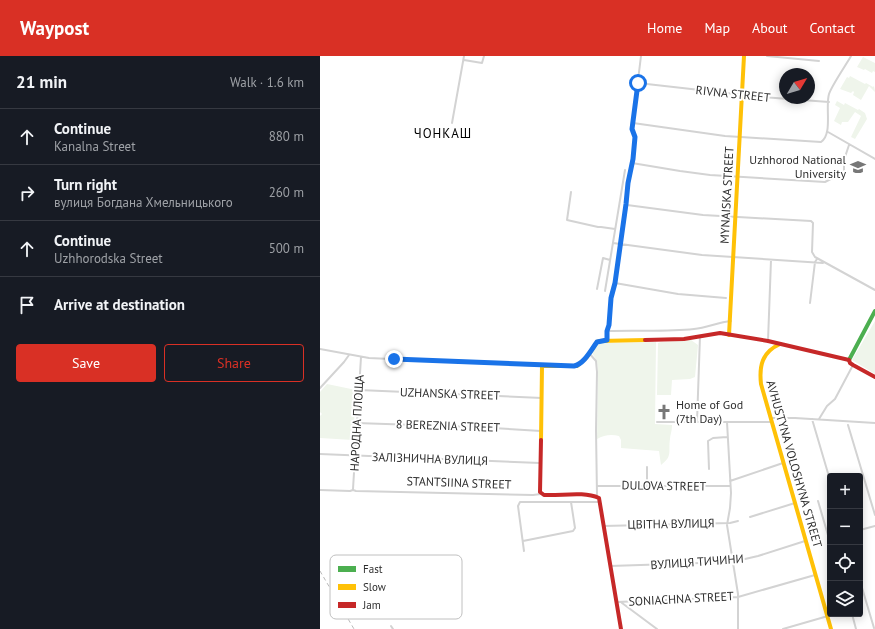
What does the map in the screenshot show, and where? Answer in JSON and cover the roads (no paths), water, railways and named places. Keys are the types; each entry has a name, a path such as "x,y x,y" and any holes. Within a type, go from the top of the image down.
{"street":[{"path":"452,124 464,56"},
{"path":"464,60 482,63 484,56"},
{"path":"607,340 611,298 615,283 632,163 635,137 632,129 641,56"},
{"name":"MYNAISKA STREET","path":"730,335 744,56"},
{"path":"767,56 819,61"},
{"path":"633,123 725,136 821,142 824,140 828,132 829,94 851,56"},
{"name":"RIVNA STREET","path":"638,83 829,102"},
{"path":"828,132 875,159"},
{"path":"632,163 680,171 738,177 825,182 844,172 844,160 849,144"},
{"path":"604,291 625,170"},
{"path":"571,192 567,220 615,229"},
{"path":"626,204 703,215 811,221 813,226 812,252 817,259 875,290"},
{"path":"613,243 702,256 824,263"},
{"path":"597,289 603,258 610,260"},
{"path":"810,303 815,262 817,259"},
{"path":"768,341 771,260"},
{"path":"615,283 678,294 726,298"},
{"path":"849,360 875,310"},
{"path":"607,331 682,330 706,327 731,321"},
{"path":"320,349 361,357 542,366 577,366 590,353 597,342 607,340 661,340 717,333 768,341 849,360 853,365 875,377"},
{"path":"697,422 700,336"},
{"name":"AVHUSTYNA VOLOSHYNA STREET","path":"768,341 767,352 760,365 760,378 770,420 827,613"},
{"path":"767,352 772,347 780,344"},
{"path":"590,353 596,361 597,372 597,496 600,502 610,566 619,602 621,629"},
{"name":"НАРОДНА ПЛОЩА","path":"320,388 344,362 349,354"},
{"name":"НАРОДНА ПЛОЩА","path":"353,490 361,357"},
{"path":"818,420 827,406 835,400 853,365"},
{"path":"541,494 540,463 542,366"},
{"name":"UZHANSKA STREET","path":"359,390 542,398"},
{"path":"657,422 727,422 812,419 875,422"},
{"path":"812,419 828,473"},
{"path":"727,422 730,481 730,508 727,522 738,597 738,629"},
{"name":"8 BEREZNIA STREET","path":"356,423 541,431"},
{"path":"848,424 875,515"},
{"path":"709,470 708,441 713,438 727,438"},
{"name":"ЗАЛІЗНИЧНА ВУЛИЦЯ","path":"320,454 540,463"},
{"path":"730,481 783,463"},
{"path":"647,467 647,486"},
{"name":"DULOVA STREET","path":"598,486 730,486"},
{"name":"STANTSIINA STREET","path":"320,490 597,496"},
{"path":"818,501 827,530"},
{"path":"524,551 518,506 520,502 600,502"},
{"path":"523,541 573,531 575,528 571,502"},
{"path":"750,517 794,502"},
{"name":"ЦВІТНА ВУЛИЦЯ","path":"603,526 738,521"},
{"path":"863,529 875,526"},
{"name":"ВУЛИЦЯ ТИЧИНИ","path":"610,566 732,562 758,556 805,541"},
{"name":"SONIACHNA STREET","path":"619,602 738,597 815,575"},
{"path":"863,590 875,628 870,629"},
{"path":"619,602 657,629"},
{"path":"783,629 827,616"},
{"name":"AVHUSTYNA VOLOSHYNA STREET","path":"828,617 832,629"},
{"path":"853,617 856,629"}],"railway":[{"path":"320,571 330,588"},
{"path":"348,619 354,629"}],"place":[{"name":"Uzhhorod National University","path":"858,167"},
{"name":"Home of God (7th Day)","path":"664,412"}],"district":[{"name":"ЧОНКАШ","path":"443,133"}]}
